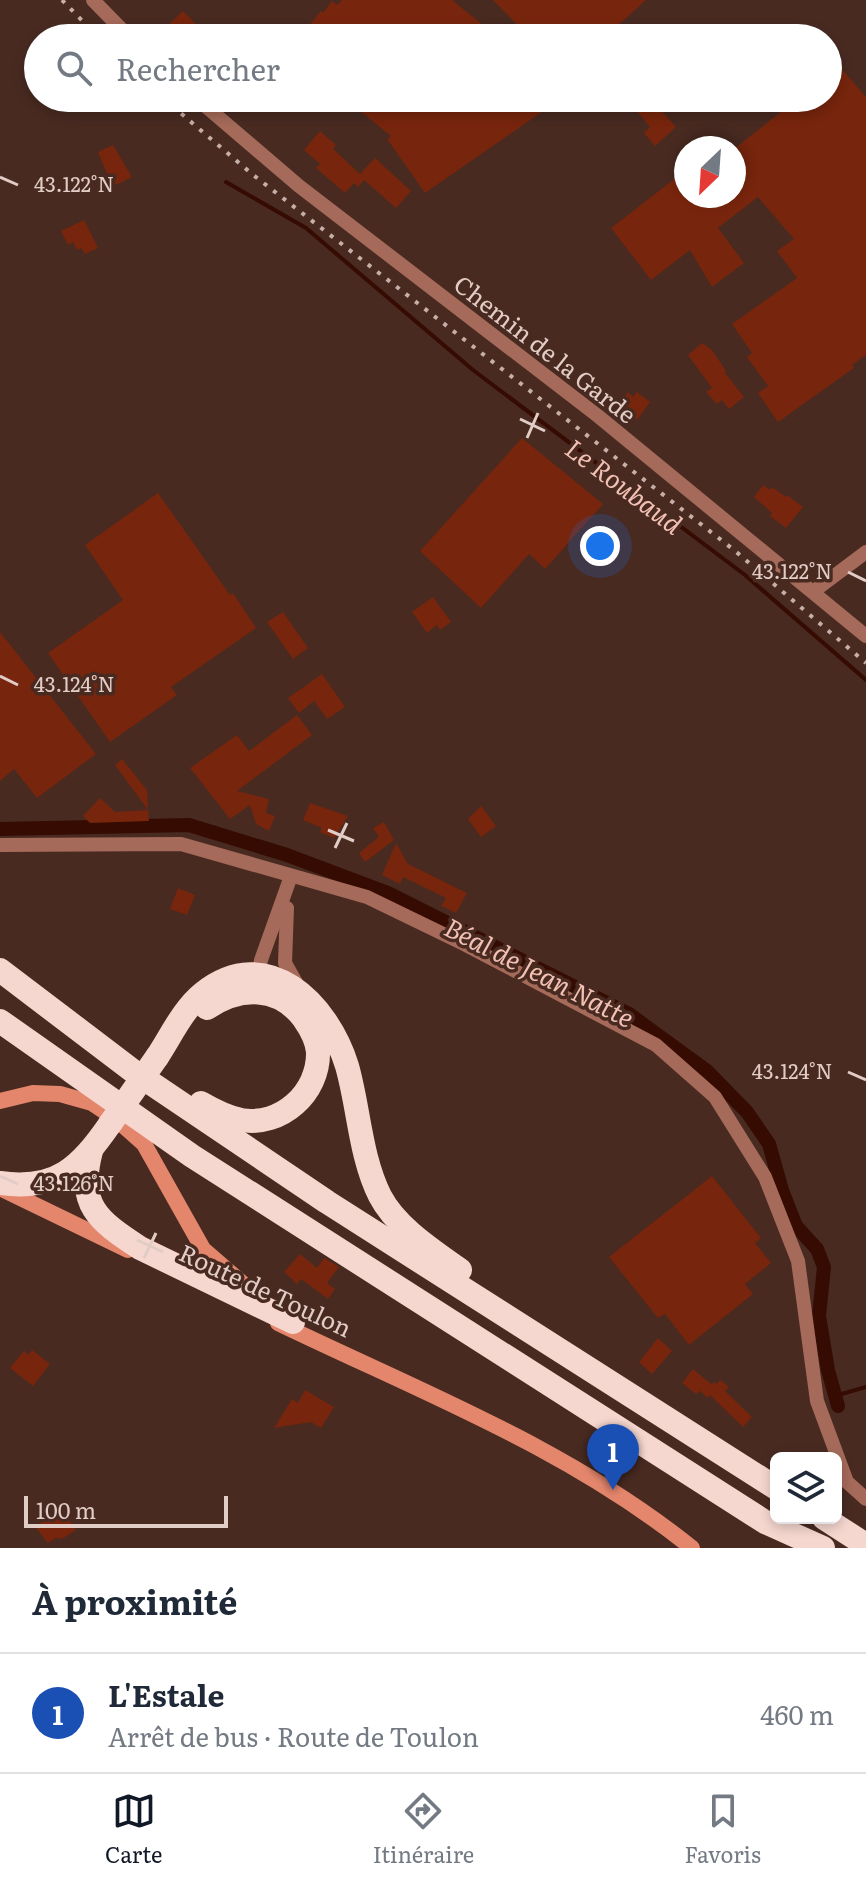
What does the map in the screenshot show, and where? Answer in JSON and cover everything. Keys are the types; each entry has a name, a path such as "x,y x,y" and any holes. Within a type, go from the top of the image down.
{"highway":[{"path":"0,956 173,1086 207,1107 241,1120 267,1118 292,1108 310,1085 316,1069 318,1053 308,1024 285,1000 270,978"},
{"path":"0,970 133,1071 290,1177 770,1484"},
{"path":"0,1186 32,1185 68,1173 91,1151 194,1001 232,977 270,978 302,995 326,1020 347,1067 380,1196 407,1230 487,1288 654,1400 754,1474"},
{"path":"159,1054 209,1006 250,991 270,978"},
{"path":"0,1002 82,1065 233,1169 770,1514"},
{"path":"0,1021 192,1156 334,1249 765,1522 824,1548"},
{"path":"91,1151 84,1184 89,1201 104,1222 140,1248 293,1322"},
{"path":"0,1174 38,1176 91,1151"},
{"path":"786,1524 824,1548"},
{"path":"833,1524 866,1545"}],"main road":[{"name":"Route de Toulon","path":"0,1101 33,1093 60,1094 92,1103 116,1119 144,1144 203,1249 242,1285 293,1322 382,1370"},
{"name":"Route de Toulon","path":"0,1186 561,1458 646,1512 692,1548"}],"street":[{"path":"93,0 116,24"},
{"name":"Chemin de la Garde","path":"212,112 299,186 598,416 866,636"},
{"path":"814,591 866,552"},
{"path":"0,845 181,844 367,897 656,1045 715,1097 765,1177 798,1261 817,1401 847,1482 866,1499"},
{"path":"270,978 261,960 291,876"},
{"path":"270,978 286,913 291,876"}],"building":[{"path":"342,0 452,0 482,24 310,24 332,1 337,5"},
{"path":"493,0 646,0 619,24 516,24"},
{"path":"183,11 196,24 169,24"},
{"path":"842,69 866,97 866,355 852,365 854,368 778,422 758,393 768,386 747,357 752,353 732,324 797,278 777,251 794,239 758,197 746,206 746,139 781,112 842,112"},
{"path":"361,112 542,112 425,193 387,139 391,136"},
{"path":"638,112 662,112 676,127 655,146 644,133 650,127"},
{"path":"320,131 336,145 333,149 360,174 375,158 411,191 396,208 364,180 358,187 354,183 345,193 316,168 320,164 304,150"},
{"path":"113,145 132,177 116,185 112,178 109,179 98,152"},
{"path":"674,179 674,208 744,208 718,228 744,263 712,287 690,250 651,280 611,228"},
{"path":"84,220 98,248 85,254 81,248 77,250 73,242 68,245 61,231"},
{"path":"702,343 712,350 744,397 729,409 722,400 717,404 706,392 712,388 688,355"},
{"path":"628,392 633,397 637,392 650,402 637,420 632,416 628,425 604,407 611,397 618,406"},
{"path":"522,438 603,504 545,569 529,554 481,608 420,551"},
{"path":"763,485 787,495 803,507 786,528 770,516 772,513 754,497"},
{"path":"158,493 256,628 171,687 177,695 110,742 48,653 123,600 85,545"},
{"path":"433,597 451,622 440,630 437,625 427,633 412,612"},
{"path":"283,612 308,648 293,659 267,622"},
{"path":"0,632 96,754 37,798 14,769 0,781"},
{"path":"322,674 345,707 327,719 314,701 299,713 288,698"},
{"path":"297,715 312,735 237,791 269,799 266,813 275,816 269,831 256,824 250,805 230,819 190,768 237,735 249,751"},
{"path":"122,759 147,790 148,810 115,765"},
{"path":"100,798 115,812 148,810 149,821 90,823 83,816"},
{"path":"310,803 348,816 334,838 320,832 322,828 303,820"},
{"path":"481,806 496,826 481,837 468,819"},
{"path":"384,822 394,840 365,862 359,853 379,837 373,828"},
{"path":"396,843 408,864 467,893 456,913 441,906 446,898 403,877 400,884 382,875"},
{"path":"178,888 195,895 187,915 170,909"},
{"path":"712,1176 761,1238 755,1243 771,1263 745,1284 753,1294 689,1345 665,1314 658,1318 609,1257"},
{"path":"300,1254 317,1268 324,1258 339,1267 327,1283 335,1289 328,1299 301,1279 297,1284 284,1272"},
{"path":"658,1338 672,1351 652,1374 639,1362"},
{"path":"32,1350 50,1364 33,1386 10,1368 24,1351 28,1355"},
{"path":"693,1369 711,1384 717,1384 720,1380 729,1387 725,1391 752,1417 743,1427 710,1395 708,1398 700,1391 696,1394 682,1383"},
{"path":"305,1390 334,1407 321,1428 311,1422 274,1428 292,1399 298,1403"},
{"path":"61,1509 76,1530 48,1543 35,1527"}],"waterway":[{"name":"Le Roubaud","path":"226,182 306,228 473,370 745,575 866,680"},
{"name":"Béal de Jean Natte","path":"0,829 189,825 287,855 388,893 629,1014 707,1071 747,1112 769,1144 796,1226 817,1249 824,1267 819,1316 838,1406"},
{"name":"Le Roubaud","path":"835,1396 866,1387"}],"railway":[{"path":"62,0 85,24"},
{"path":"179,112 252,174 734,550 866,663"}],"place":[{"name":"L'Estale","path":"613,1490"}]}
